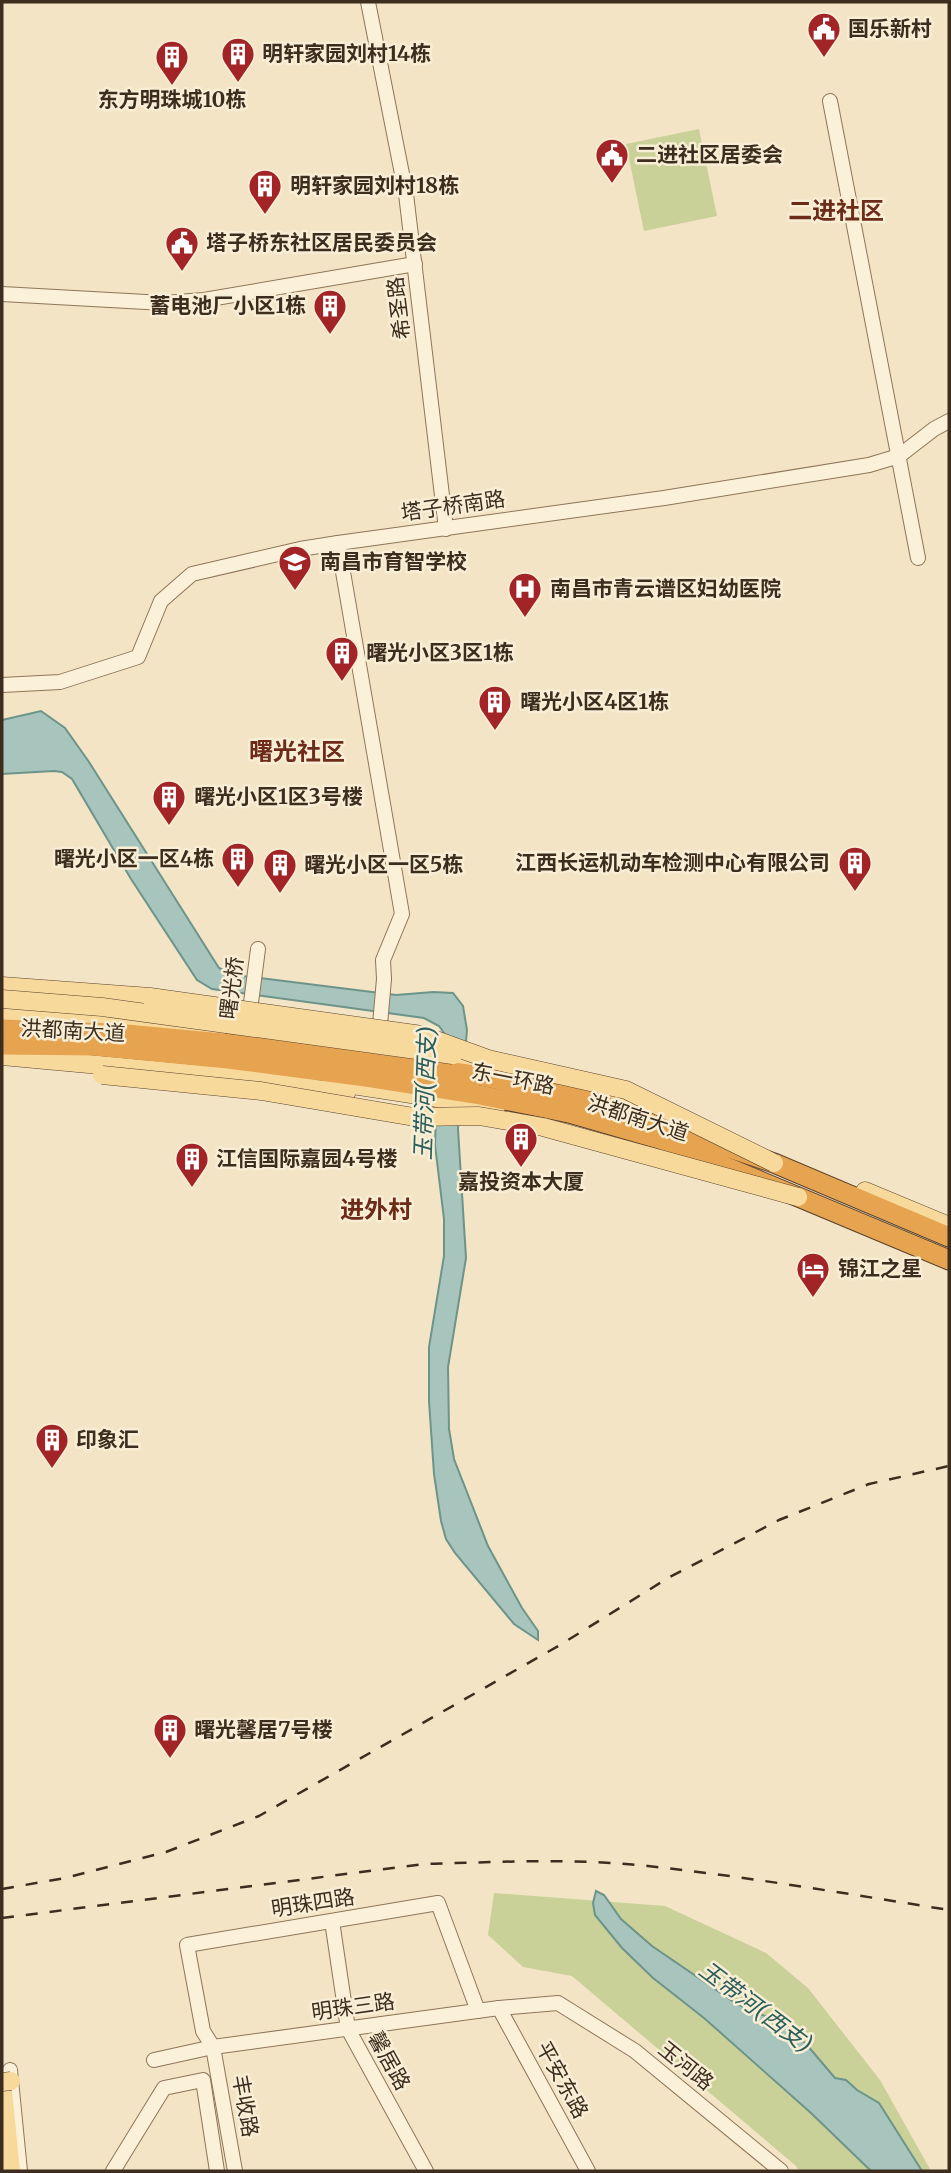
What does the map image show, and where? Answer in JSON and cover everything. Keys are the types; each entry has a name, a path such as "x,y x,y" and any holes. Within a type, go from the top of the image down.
{"highway":[{"name":"东一环路","path":"2,1029 116,1033 299,1050 481,1076 582,1098 774,1163 949,1237"},
{"name":"东一环路","path":"4,1056 94,1046 228,1059 475,1094 569,1113 662,1140 949,1259"}],"main road":[{"path":"2,986 150,998 422,1035 487,1062"},
{"path":"2,999 102,1007 487,1062 626,1090 774,1163"},
{"name":"洪都南大道","path":"2,1013 247,1034 487,1062 638,1104 768,1151 949,1226"},
{"name":"洪都南大道","path":"4,1056 93,1052 248,1069 422,1096 476,1110 568,1119 634,1138 719,1169 949,1268"},
{"path":"4,1056 102,1075 261,1091 414,1117 476,1110"},
{"path":"4,1056 273,1081 476,1110 799,1197"},
{"path":"5,2077 11,2171"},
{"path":"2,2165 2,2171"}],"street":[{"name":"希圣路","path":"368,2 406,194 446,529"},
{"path":"830,101 918,558"},
{"path":"2,294 164,303 204,300 415,264"},
{"name":"塔子桥南路","path":"2,685 60,682 138,657 161,601 192,574 300,549 664,498 869,465 899,456 949,421"},
{"path":"338,543 402,914 383,960 384,979 377,1050"},
{"name":"曙光桥","path":"247,1034 258,949"},
{"name":"明珠四路","path":"213,2047 203,2031 187,1945 438,1903 478,2011"},
{"name":"馨居路","path":"332,1921 348,2029 426,2171"},
{"name":"明珠三路","path":"154,2060 213,2047 499,2008 558,2003"},
{"name":"玉河路","path":"558,2003 635,2051 779,2170"},
{"name":"平安东路","path":"499,2008 588,2171"},
{"name":"丰收路","path":"213,2047 235,2171"},
{"path":"5,2077 20,2171"},
{"path":"113,2171 164,2088 202,2080 217,2171"}],"green space":[{"path":"699,129 717,216 644,231 626,144"},
{"path":"494,1893 665,1906 766,1953 808,1988 880,2080 931,2171 799,2171 572,1976 523,1967 488,1935"}],"water":[{"path":"41,711 65,728 89,762 219,968 235,975 396,995 453,993 463,1006 467,1030 458,1129 466,1258 448,1367 449,1429 454,1459 488,1546 522,1608 538,1631 538,1640 514,1624 455,1553 446,1539 441,1521 434,1474 429,1401 429,1347 444,1256 444,1219 435,1145 444,1033 439,1026 424,1018 212,989 197,980 131,879 72,779 62,772 54,771 2,774 2,720"},
{"path":"596,1891 604,1895 621,1919 652,1946 737,2004 786,2025 835,2078 846,2080 879,2103 922,2171 871,2171 811,2113 704,2018 653,1978 622,1948 595,1915 593,1903"}],"railway":[{"path":"2,1889 65,1878 166,1852 259,1816 560,1645 668,1578 779,1520 869,1484 949,1466"},
{"path":"2,1918 424,1864 536,1861 592,1862 686,1870 949,1910"}],"place":[{"name":"国乐新村","path":"824,59"},
{"name":"明轩家园刘村14栋","path":"238,84"},
{"name":"东方明珠城10栋","path":"172,87"},
{"name":"二进社区居委会","path":"612,185"},
{"name":"明轩家园刘村18栋","path":"265,216"},
{"name":"塔子桥东社区居民委员会","path":"182,273"},
{"name":"蓄电池厂小区1栋","path":"330,336"},
{"name":"南昌市育智学校","path":"295,592"},
{"name":"南昌市青云谱区妇幼医院","path":"525,619"},
{"name":"曙光小区3区1栋","path":"342,683"},
{"name":"曙光小区4区1栋","path":"495,732"},
{"name":"曙光小区1区3号楼","path":"169,827"},
{"name":"曙光小区一区4栋","path":"238,889"},
{"name":"江西长运机动车检测中心有限公司","path":"855,893"},
{"name":"曙光小区一区5栋","path":"280,895"},
{"name":"嘉投资本大厦","path":"521,1169"},
{"name":"江信国际嘉园4号楼","path":"192,1189"},
{"name":"锦江之星","path":"813,1299"},
{"name":"印象汇","path":"52,1470"},
{"name":"曙光馨居7号楼","path":"170,1760"}],"district":[{"name":"二进社区","path":"836,211"},
{"name":"曙光社区","path":"297,752"},
{"name":"进外村","path":"376,1210"}],"water label":[{"name":"玉带河(西支)","path":"425,1093"},
{"name":"玉带河(西支)","path":"756,2007"}]}
